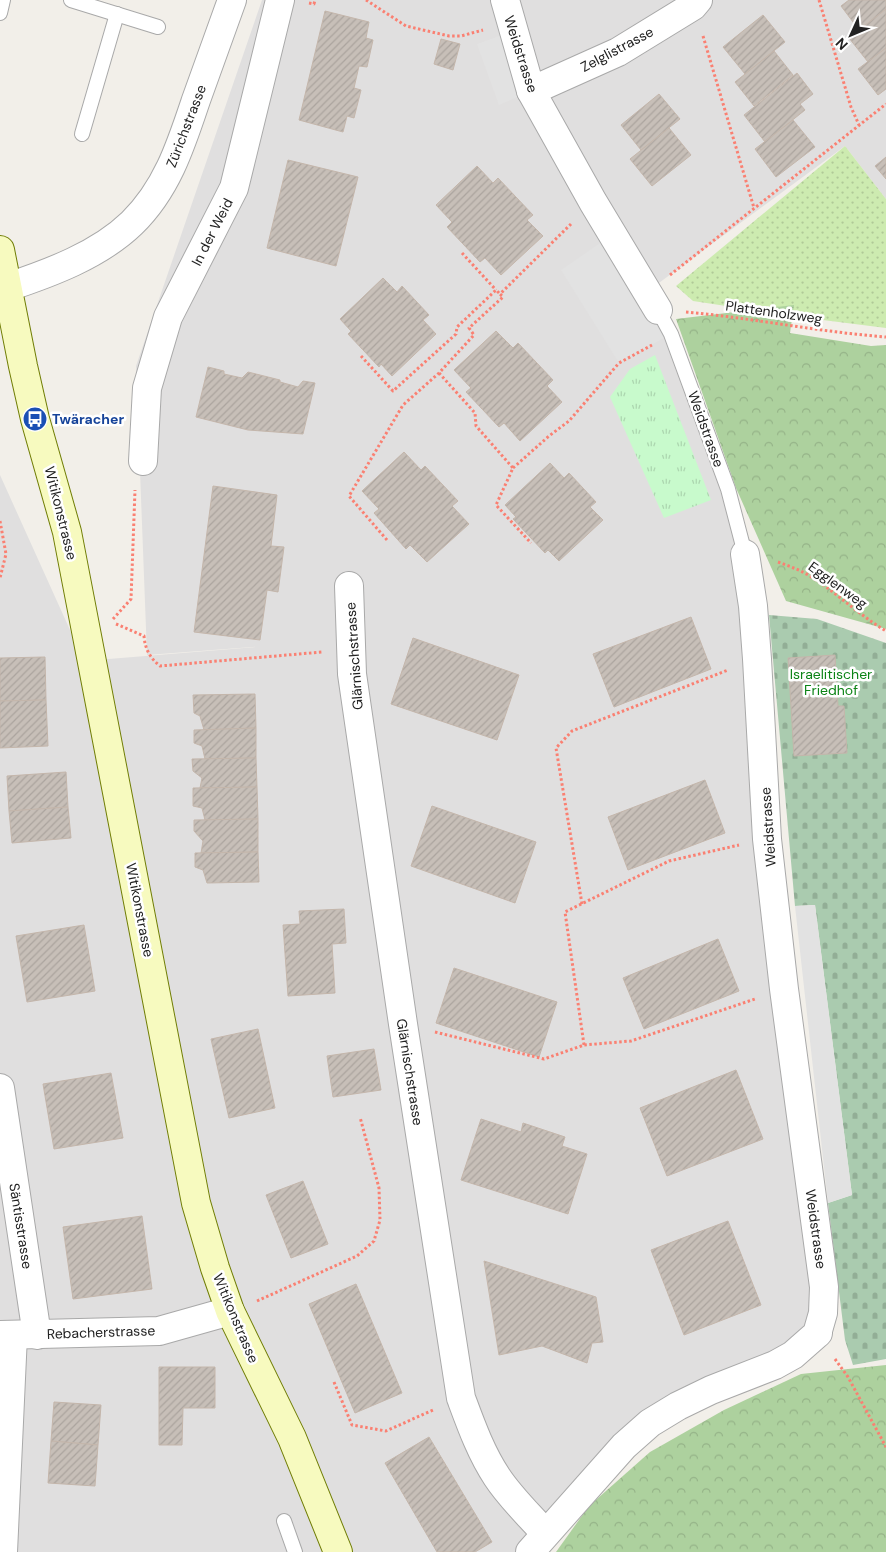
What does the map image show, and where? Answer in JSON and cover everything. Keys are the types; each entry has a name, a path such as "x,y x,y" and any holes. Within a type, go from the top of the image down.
{"main road":[{"name":"Witikonstrasse","path":"0,250 23,366 67,532 196,1203 230,1311 292,1438 338,1552"}],"street":[{"name":"Zürichstrasse","path":"8,287 53,271 102,245 131,224 154,198 175,160 232,0"},
{"name":"In der Weid","path":"144,461 147,388 168,317 234,188 280,0"},
{"name":"Zelglistrasse","path":"531,91 618,52 693,6 698,0"},
{"name":"Weidstrasse","path":"508,11 531,91 593,202 653,300"},
{"name":"Weidstrasse","path":"745,554 753,606 767,839 784,989 824,1287 824,1313 817,1334"},
{"name":"Glärnischstrasse","path":"349,586 352,674 403,1024 461,1398 475,1434 496,1476 516,1501 538,1543"},
{"name":"Säntisstrasse","path":"0,1088 17,1335 3,1552"},
{"name":"Rebacherstrasse","path":"17,1335 159,1331 230,1311"},
{"path":"538,1543 624,1446 650,1423 678,1406 711,1390 775,1365 793,1355 817,1334"}],"lane":[{"path":"0,13 3,0"},
{"path":"70,0 158,27"},
{"path":"82,134 117,14"},
{"name":"Weidstrasse","path":"653,300 671,334 728,489 745,554"},
{"path":"284,1521 296,1552"}],"path":[{"path":"366,0 406,26 449,36 461,36 508,11"},
{"path":"819,0 851,107 859,125"},
{"path":"706,46 754,208"},
{"path":"653,300 682,266 886,104"},
{"path":"500,294 544,248 593,202"},
{"path":"387,540 349,496 403,405 439,372 474,335 469,328 503,297 462,253"},
{"path":"361,356 393,391 456,334 457,327 496,290"},
{"name":"Plattenholzweg","path":"653,300 729,316 886,337"},
{"path":"531,543 496,506 513,468 548,436 569,421 619,364 671,334"},
{"path":"439,372 475,413 476,426 513,468"},
{"path":"111,622 131,599 136,476 144,461"},
{"path":"0,521 6,554 0,578"},
{"name":"Egglenweg","path":"745,554 794,568 810,576 864,618 886,631"},
{"path":"109,613 111,622"},
{"path":"111,622 144,636 145,644 152,659 160,666 352,649"},
{"path":"582,904 556,748 572,731 757,659"},
{"path":"584,1045 565,912 669,861 767,839"},
{"path":"403,1024 544,1060 584,1045 631,1041 784,989"},
{"path":"230,1311 357,1256 374,1241 380,1220 379,1188 360,1117"},
{"path":"256,1292 263,1309"},
{"path":"817,1334 848,1377 886,1447"},
{"path":"334,1382 352,1425 386,1431 461,1398"}],"shaded area":[{"path":"262,0 886,0 886,199 845,146 648,291 658,310 745,554 818,1333 678,1406 530,1552 0,1552 0,475 84,661 279,645 147,655 136,366"},
{"path":"513,31 531,91 499,105 477,44"},
{"path":"613,234 671,334 619,363 561,270"},
{"path":"815,905 852,1195 828,1203 795,906"}],"green space":[{"path":"845,146 886,199 886,328 693,301 676,286"},
{"path":"794,305 790,333 871,346 886,345 886,629 786,601 736,488 676,319"},
{"path":"655,355 711,500 664,518 610,397 630,369"},
{"name":"Israelitischer Friedhof","path":"769,615 817,619 886,643 886,1359 853,1365 845,1340 828,1203 852,1195 815,905 795,906"},
{"path":"886,1365 886,1552 556,1552 589,1506 650,1452 724,1410 801,1374"}],"building":[{"path":"849,0 886,0 886,9 859,30 841,6"},
{"path":"886,9 886,48 868,62 849,38"},
{"path":"325,11 369,22 366,38 373,40 367,67 359,66 354,88 361,90 354,118 347,116 343,132 299,120"},
{"path":"763,15 785,42 745,74 723,47"},
{"path":"441,39 460,44 453,70 434,64"},
{"path":"886,48 886,89 878,95 858,69"},
{"path":"774,51 793,75 754,106 735,82"},
{"path":"797,73 813,94 800,104 805,110 765,142 744,115"},
{"path":"659,94 680,119 641,150 621,125"},
{"path":"793,120 815,147 776,177 755,149"},
{"path":"669,128 691,155 652,186 630,159"},
{"path":"886,157 886,179 875,166"},
{"path":"288,160 358,177 336,266 267,248"},
{"path":"477,166 493,183 498,178 533,215 527,220 543,236 501,275 485,258 480,262 447,227 452,222 436,205"},
{"path":"383,278 397,292 402,286 429,315 423,320 436,334 392,376 381,364 379,367 348,334 351,331 340,319"},
{"path":"496,331 513,348 518,343 553,380 547,386 562,402 520,441 504,423 499,427 466,392 471,388 454,370"},
{"path":"208,367 224,371 224,374 242,378 248,372 280,380 280,382 298,387 303,381 315,383 303,434 248,430 196,417"},
{"path":"404,452 421,470 425,466 458,501 452,506 469,524 427,562 410,545 406,549 374,513 379,509 362,491"},
{"path":"550,463 564,478 569,473 596,502 590,507 603,520 559,561 548,550 545,553 513,519 516,517 505,505"},
{"path":"213,486 277,495 271,546 284,547 278,592 267,590 260,640 194,632"},
{"path":"691,617 711,669 614,707 593,654"},
{"path":"413,638 519,675 497,740 391,704"},
{"path":"835,655 838,706 844,706 847,753 794,756 788,658"},
{"path":"45,657 46,700 0,701 0,658"},
{"path":"255,694 256,728 204,730 200,716 194,713 193,695"},
{"path":"46,700 48,746 0,748 0,701"},
{"path":"256,728 256,758 205,759 202,746 194,743 194,730"},
{"path":"256,758 257,787 200,788 202,778 193,771 192,759"},
{"path":"66,772 68,807 9,811 7,776"},
{"path":"705,780 725,833 628,870 608,817"},
{"path":"257,787 258,819 205,820 202,808 193,806 193,788"},
{"path":"432,806 536,842 515,903 411,866"},
{"path":"68,807 71,838 12,843 9,811"},
{"path":"258,819 258,852 201,853 203,841 194,831 194,820"},
{"path":"258,852 259,882 207,883 203,870 195,867 195,853"},
{"path":"344,909 346,943 332,944 335,993 288,996 283,925 300,924 299,911"},
{"path":"84,925 95,991 27,1002 16,936"},
{"path":"718,939 739,991 644,1029 623,978"},
{"path":"454,968 557,1002 539,1057 436,1023"},
{"path":"258,1029 275,1108 229,1118 211,1039"},
{"path":"374,1049 381,1090 333,1097 327,1056"},
{"path":"736,1070 763,1139 667,1176 640,1108"},
{"path":"111,1073 123,1138 54,1149 43,1084"},
{"path":"481,1119 521,1132 523,1123 565,1137 562,1146 587,1154 568,1214 461,1180"},
{"path":"303,1181 328,1244 291,1258 266,1195"},
{"path":"142,1216 152,1289 73,1299 63,1227"},
{"path":"728,1221 761,1305 684,1335 651,1250"},
{"path":"484,1261 596,1297 603,1342 592,1343 587,1363 542,1346 499,1355"},
{"path":"356,1284 402,1393 355,1413 309,1304"},
{"path":"159,1367 215,1367 215,1408 183,1408 182,1445 159,1445"},
{"path":"54,1402 101,1405 98,1445 51,1441"},
{"path":"429,1437 492,1542 475,1552 437,1552 385,1463"},
{"path":"51,1441 98,1445 95,1486 48,1483"}],"place":[{"name":"Twäracher","path":"35,419"}]}
